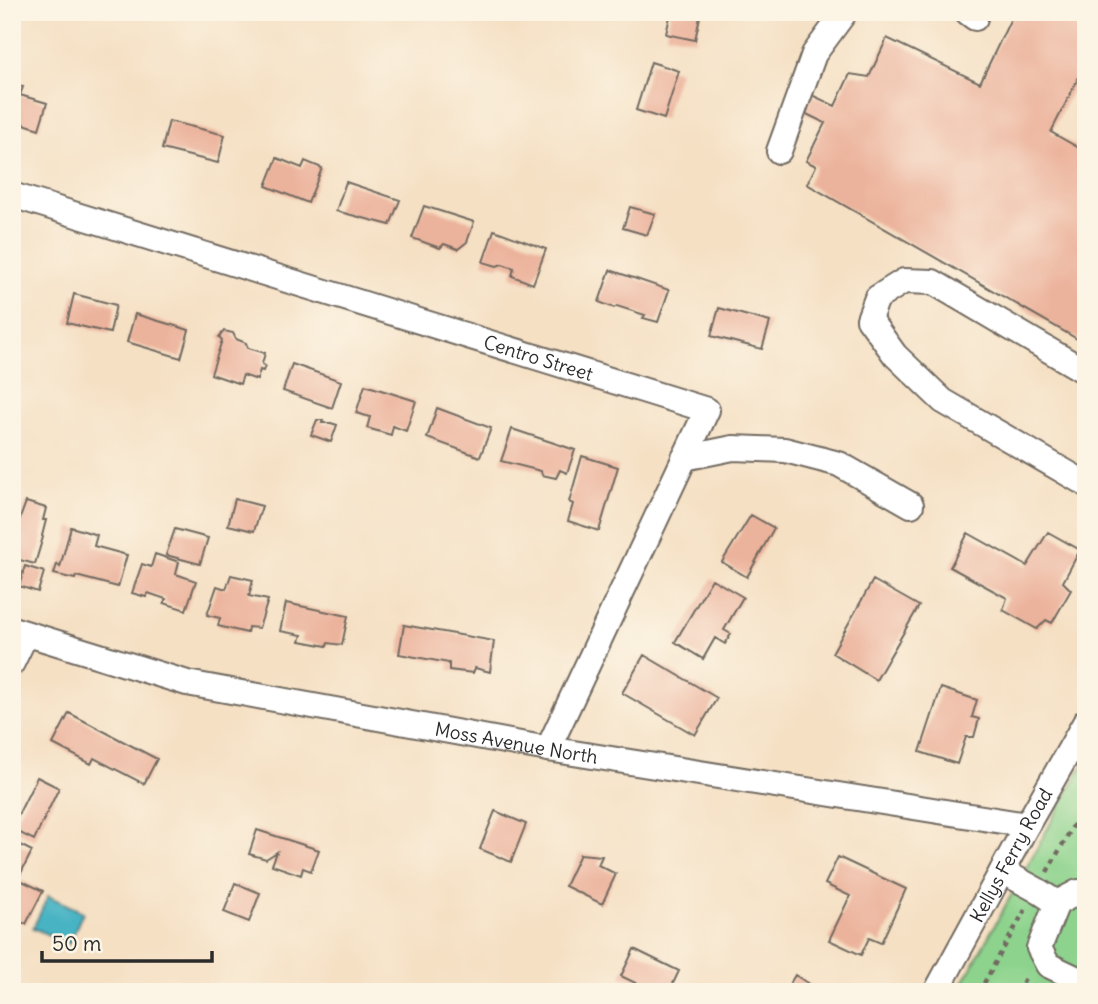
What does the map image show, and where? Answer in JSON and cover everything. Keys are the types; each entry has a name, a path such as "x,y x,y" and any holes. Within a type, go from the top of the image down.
{"street":[{"path":"779,151 814,54 845,12"},
{"name":"Centro Street","path":"12,195 707,410 548,749"},
{"path":"1086,372 933,282 904,281 877,298 869,319 895,355 943,401 1086,484"},
{"path":"684,458 733,448 785,450 839,464 911,505"},
{"path":"12,663 19,631"},
{"name":"Moss Avenue North","path":"19,631 187,682 548,749 1027,825"},
{"name":"Kellys Ferry Road","path":"936,992 1086,721"},
{"path":"1002,871 1057,903"},
{"path":"1086,894 1077,892 1057,903 1039,948 1048,965 1086,983"}],"path":[{"path":"1076,821 1086,826"},
{"path":"981,988 989,992"}],"green space":[{"path":"1086,759 1086,992 958,992"}],"water":[{"path":"48,896 83,912 69,944 33,928"}],"building":[{"path":"671,12 701,12 695,40 666,34"},
{"path":"1014,12 1086,12 1086,63 1051,132 1086,152 1086,344 807,184 816,166 806,161 825,123 788,105 797,88 835,106 850,74 869,77 887,38 980,83"},
{"path":"651,62 679,71 664,119 636,110"},
{"path":"12,84 23,87 20,95 47,103 39,129 12,120"},
{"path":"169,121 225,135 218,163 162,149"},
{"path":"277,158 302,168 305,161 322,168 308,203 266,186"},
{"path":"346,182 400,200 390,225 336,211"},
{"path":"424,206 474,222 467,242 458,249 444,244 440,248 412,238"},
{"path":"630,207 655,214 647,235 623,228"},
{"path":"494,230 546,249 533,284 512,276 514,268 483,262"},
{"path":"610,270 669,290 658,322 643,318 645,315 599,302"},
{"path":"74,294 116,305 110,333 67,323"},
{"path":"719,308 770,322 762,349 711,336"},
{"path":"135,314 189,330 181,358 127,342"},
{"path":"224,331 233,333 236,339 246,343 248,348 265,353 262,364 265,366 263,371 260,370 257,380 243,375 240,384 211,374 222,340 219,337"},
{"path":"292,364 341,381 332,408 283,391"},
{"path":"365,385 416,401 406,431 393,426 391,435 367,428 370,417 356,413"},
{"path":"437,408 491,428 480,457 427,438"},
{"path":"317,420 337,425 331,442 311,435"},
{"path":"512,429 575,450 567,473 560,470 556,478 542,475 541,471 501,461"},
{"path":"582,456 618,467 599,531 568,521 573,504 569,502"},
{"path":"235,499 262,506 254,531 228,525"},
{"path":"26,502 46,508 43,537 35,564 12,558 12,528 16,529"},
{"path":"751,515 774,528 747,577 722,562"},
{"path":"71,527 97,535 94,546 127,555 118,587 76,576 75,579 54,574 57,564 60,567"},
{"path":"175,529 208,538 200,564 166,555"},
{"path":"1048,532 1080,550 1063,582 1071,590 1052,623 1046,620 1037,629 1003,610 1007,598 950,567 968,533 1027,566"},
{"path":"155,554 179,562 176,574 196,581 186,610 164,603 166,599 148,593 146,597 132,593 142,564 151,567"},
{"path":"25,566 44,572 38,592 19,586"},
{"path":"231,575 253,580 249,596 268,600 259,628 248,627 247,633 218,626 220,618 207,615 217,586 226,589"},
{"path":"712,579 743,597 724,630 731,634 725,644 715,638 703,659 675,642"},
{"path":"873,580 919,606 876,680 832,653"},
{"path":"286,603 348,616 342,645 328,643 327,646 300,641 302,635 280,631"},
{"path":"404,625 494,641 490,672 475,668 473,673 449,670 449,663 399,654"},
{"path":"644,655 717,698 695,735 622,693"},
{"path":"941,688 977,700 972,717 979,719 974,737 966,737 957,764 920,752"},
{"path":"69,713 157,759 144,784 94,758 91,764 53,744"},
{"path":"37,777 59,788 34,840 12,827"},
{"path":"495,811 526,824 511,862 480,849"},
{"path":"257,830 319,850 311,871 303,868 301,875 272,865 277,852 266,859 249,854"},
{"path":"12,841 32,851 18,879 43,891 26,924 12,919"},
{"path":"580,854 602,856 598,865 616,874 602,904 565,886"},
{"path":"838,857 906,889 881,943 869,938 861,955 829,940 850,896 825,884"},
{"path":"235,883 260,893 249,922 224,912"},
{"path":"634,949 679,971 669,992 654,992 621,976"},
{"path":"795,975 821,992 785,992"}]}
